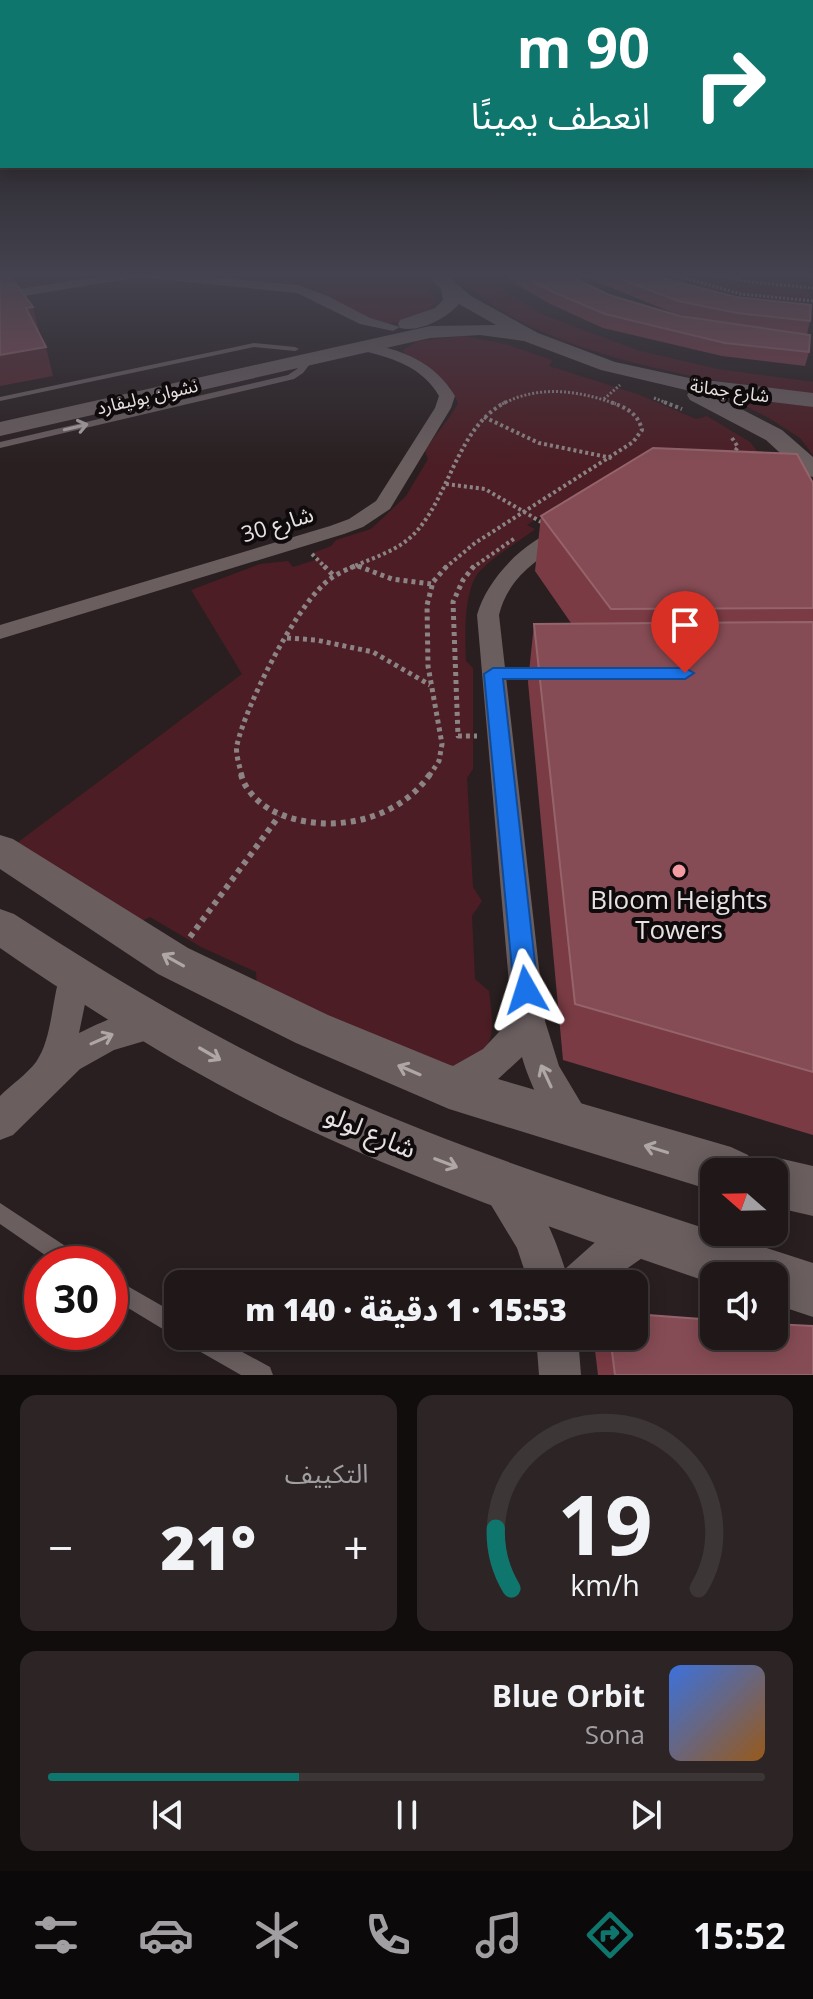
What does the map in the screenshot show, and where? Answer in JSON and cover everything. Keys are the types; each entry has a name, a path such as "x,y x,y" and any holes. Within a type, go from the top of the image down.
{"street":[{"name":"نشوان بوليفارد","path":"0,429 302,354 346,338"},
{"name":"نشوان بوليفارد","path":"384,338 410,338"},
{"name":"شارع جمانة","path":"534,338 593,363 662,380 813,400"},
{"name":"شارع 30","path":"0,632 356,523 383,505 443,408 447,396 401,340"},
{"name":"نشوان بوليفارد","path":"0,416 302,354"},
{"path":"662,380 774,435 806,467"},
{"path":"766,458 775,443 774,435"},
{"path":"576,1125 544,1073 529,1021 488,615 496,587 518,564 587,518"},
{"path":"0,850 173,961 312,1029 449,1087 700,1163"},
{"name":"شارع لولو","path":"0,926 75,975 255,1079 354,1126 494,1182 727,1262"},
{"path":"52,1067 67,1019 75,975"},
{"path":"449,1087 497,1060 516,1042 529,1021"},
{"path":"0,1122 52,1067 103,1038 156,1023"},
{"path":"494,1182 517,1209 536,1243 545,1270"},
{"path":"788,1185 813,1191"},
{"path":"590,1270 617,1247 644,1234"},
{"name":"شارع لولو","path":"788,1282 813,1290"},
{"path":"558,1350 560,1375"}],"lane":[{"path":"0,399 254,345 302,354 300,371 291,377 0,445"},
{"path":"493,674 557,673"},
{"path":"0,1213 49,1246"},
{"path":"128,1297 164,1319"},
{"path":"217,1350 262,1375"}],"path":[{"path":"531,391 565,391 604,399 632,412 640,421 642,430 638,439 613,458 460,552 431,584 426,618 430,685 441,735 440,758 429,780 409,800 381,815 347,824 312,824 279,816 257,804 243,787 236,767 236,748 302,610 334,576 403,544 417,531 484,417 504,399 531,391"},
{"path":"484,417 539,443 613,458"},
{"path":"446,484 485,489 564,534"},
{"path":"300,541 334,576"},
{"path":"357,566 392,579 431,584"},
{"path":"287,638 373,652 430,685"},
{"path":"173,961 279,816"}],"shaded area":[{"path":"475,338 506,344 552,360 549,366 640,395 696,419 707,416 750,442 757,451 756,457 547,512 527,525 535,529 492,560 474,579 466,627 466,661 473,668 473,769 467,778 473,887 482,901 472,916 475,979 489,991 492,1031 486,1048 456,1074 258,999 256,972 201,947 150,917 135,924 9,849 242,674 191,590 260,564 288,561 293,567 318,559 313,553 331,546 336,540 371,529 406,496 428,459 425,451 458,403 450,387 404,355 403,350 418,341"},
{"path":"559,338 606,338 640,351 718,369 813,382 813,394 675,372"},
{"path":"713,390 813,404 813,455 800,438 769,418"}],"building":[{"path":"0,338 41,338 46,347 0,355"},
{"path":"705,338 810,338 809,352"},
{"path":"653,448 797,454 813,483 813,608 611,609 541,516"},
{"name":"Bloom Heights Towers","path":"813,622 813,1072 575,1004 534,624"},
{"path":"648,1315 700,1319 700,1350 788,1350 788,1325 813,1326 813,1375 615,1375 612,1350 648,1350"}],"place":[{"name":"Bloom Heights Towers","path":"679,871"}],"route":[{"path":"526,990 493,674 685,673"}]}
